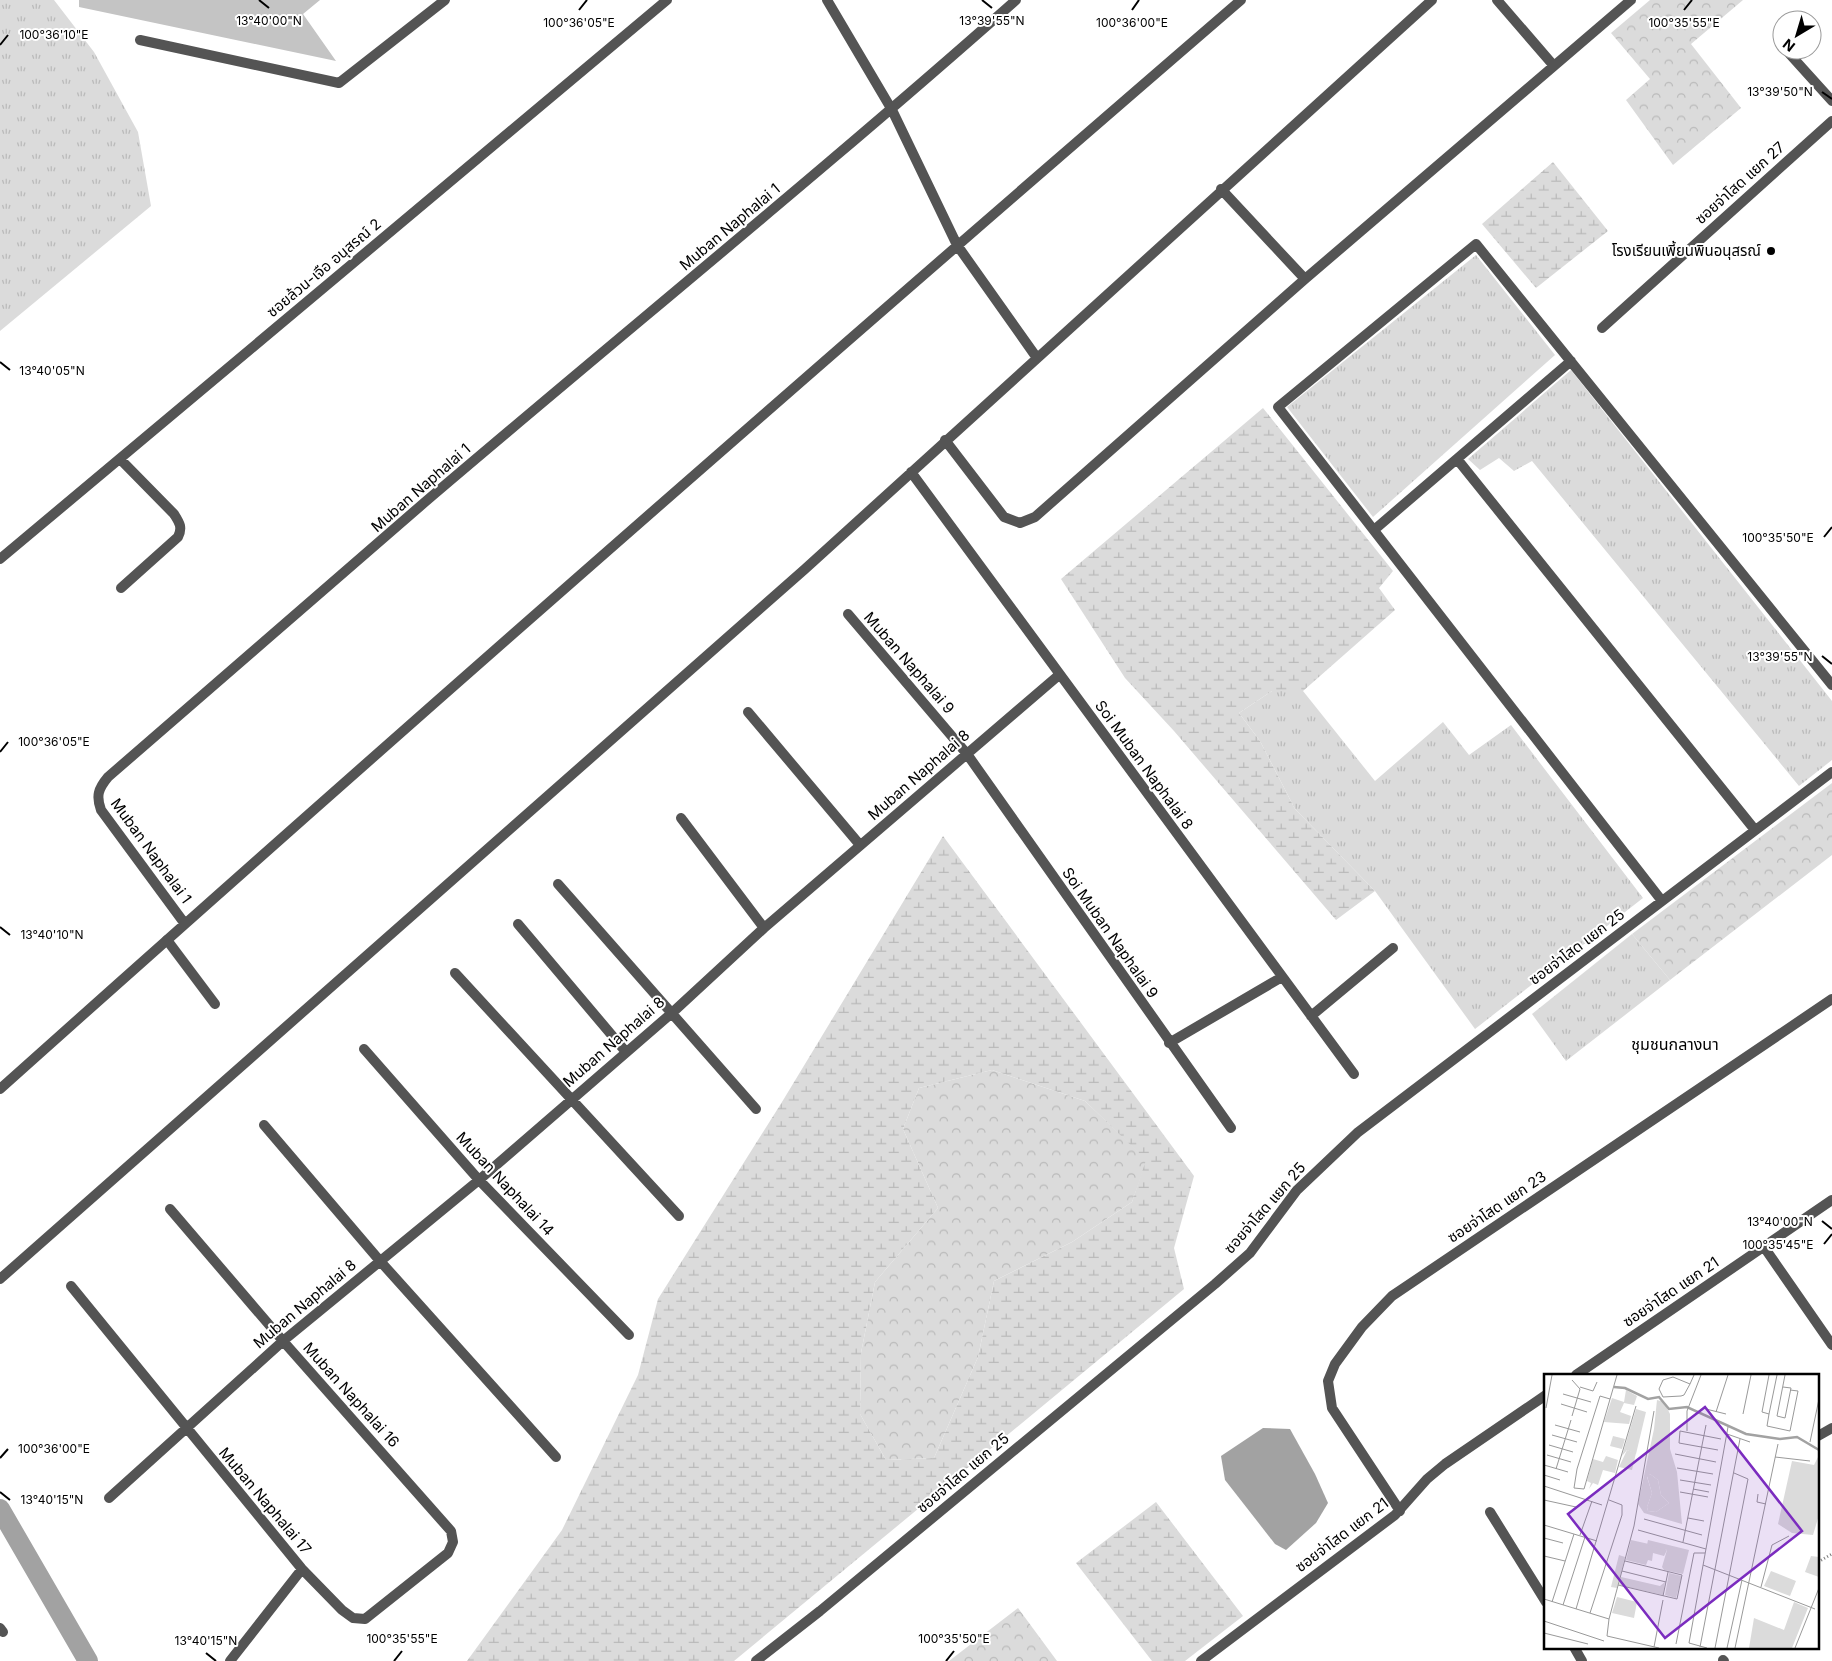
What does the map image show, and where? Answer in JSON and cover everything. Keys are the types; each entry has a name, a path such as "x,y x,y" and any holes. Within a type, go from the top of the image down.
{"street":[{"path":"140,40 339,82 445,0"},
{"name":"ซอยล้วน-เจือ อนุสรณ์ 2","path":"0,559 667,0"},
{"path":"826,0 892,110 957,245 1037,358"},
{"name":"Muban Naphalai 1","path":"185,924 101,810 97,798 100,787 108,777 274,636 425,502 892,110 1016,0"},
{"path":"0,1090 185,924 957,245 1241,0"},
{"path":"0,1279 805,569 1221,189 1432,0"},
{"path":"1497,0 1554,66"},
{"path":"946,440 1004,518 1020,523 1035,517 1305,279 1631,0"},
{"path":"1795,60 1832,102"},
{"name":"ซอยจ่าโสด แยก 27","path":"1602,328 1832,121"},
{"path":"1221,189 1305,279"},
{"path":"1662,901 1278,407 1476,244 1832,685"},
{"path":"1374,530 1571,361"},
{"path":"1457,458 1756,830"},
{"path":"120,459 174,514 181,530 178,537 121,588"},
{"name":"Soi Muban Naphalai 8","path":"911,472 1354,1074"},
{"name":"Muban Naphalai 9","path":"848,614 967,754"},
{"name":"Muban Naphalai 8","path":"109,1498 185,1427 283,1341 479,1180 673,1012 764,928 1059,674"},
{"path":"748,712 860,845"},
{"name":"Soi Muban Naphalai 9","path":"967,754 1169,1043 1231,1128"},
{"name":"ซอยจ่าโสด แยก 25","path":"756,1661 828,1605 1215,1284 1250,1253 1297,1190 1357,1133 1832,772"},
{"path":"681,818 764,928"},
{"path":"558,884 673,1012 756,1109"},
{"path":"518,924 626,1052"},
{"path":"167,940 215,1004"},
{"path":"1311,1016 1393,948"},
{"path":"455,973 678,1216"},
{"path":"1169,1043 1282,977"},
{"name":"ซอยจ่าโสด แยก 23","path":"1400,1511 1332,1408 1328,1381 1331,1372 1334,1364 1362,1327 1392,1296 1832,999"},
{"name":"Muban Naphalai 14","path":"364,1048 479,1180 629,1335"},
{"path":"264,1125 380,1261 556,1457"},
{"name":"ซอยจ่าโสด แยก 21","path":"1577,1374 1832,1200"},
{"name":"Muban Naphalai 16","path":"170,1209 283,1341 451,1531"},
{"path":"1764,1247 1832,1345"},
{"name":"Muban Naphalai 17","path":"71,1286 302,1569 342,1610 353,1618 366,1619 448,1553 453,1542 451,1531"},
{"name":"ซอยจ่าโสด แยก 21","path":"1201,1661 1400,1511 1427,1479 1445,1464 1544,1396"},
{"path":"1820,1435 1832,1428"},
{"path":"1490,1512 1544,1599"},
{"path":"230,1661 302,1569"},
{"path":"1575,1648 1582,1661"}],"path":[{"path":"1820,1561 1832,1554"}],"green space":[{"path":"0,0 54,0 94,52 138,132 151,206 0,331"},
{"path":"1650,0 1743,0 1691,44 1741,108 1673,165 1626,100 1650,79 1611,33"},
{"path":"1553,162 1608,231 1536,288 1482,224"},
{"path":"1476,255 1555,355 1373,517 1287,407"},
{"path":"1571,370 1832,701 1832,760 1799,786 1532,461 1514,471 1499,458 1480,470 1468,459"},
{"path":"1263,408 1393,571 1379,588 1395,610 1303,691 1272,691 1239,713 1260,741 1295,809 1375,891 1336,920 1174,731 1125,678 1061,579"},
{"path":"1272,691 1303,691 1375,781 1443,722 1469,755 1511,725 1643,898 1475,1029 1375,891 1295,809 1260,741 1239,713"},
{"path":"1832,783 1832,855 1670,980 1632,934"},
{"path":"943,836 1194,1176 1174,1248 1184,1289 734,1661 467,1661 562,1530 638,1375 658,1299 782,1102","holes":["992,1070 1085,1101 1146,1160 1132,1202 1072,1242 994,1281 978,1357 934,1458 886,1460 860,1414 861,1353 875,1282 938,1208 903,1129 919,1088"]},
{"path":"1632,934 1670,980 1566,1061 1532,1014"},
{"path":"992,1070 1085,1101 1147,1160 1132,1202 1072,1242 994,1281 978,1357 934,1458 886,1460 860,1414 861,1353 875,1282 938,1208 903,1129 919,1088"},
{"path":"1156,1502 1243,1616 1185,1661 1152,1661 1076,1563"},
{"path":"1018,1608 1057,1661 949,1661"}],"shaded area":[{"path":"1263,1428 1290,1429 1315,1474 1328,1503 1316,1523 1286,1550 1275,1544 1225,1480 1221,1456"}],"building":[{"path":"79,0 320,0 303,14 336,61 79,7"}],"waterway":[{"path":"0,1509 88,1661"}],"place":[{"name":"โรงเรียนเพี้ยนพินอนุสรณ์","path":"1771,251"}],"district":[{"name":"ชุมชนกลางนา","path":"1675,1044"}]}
